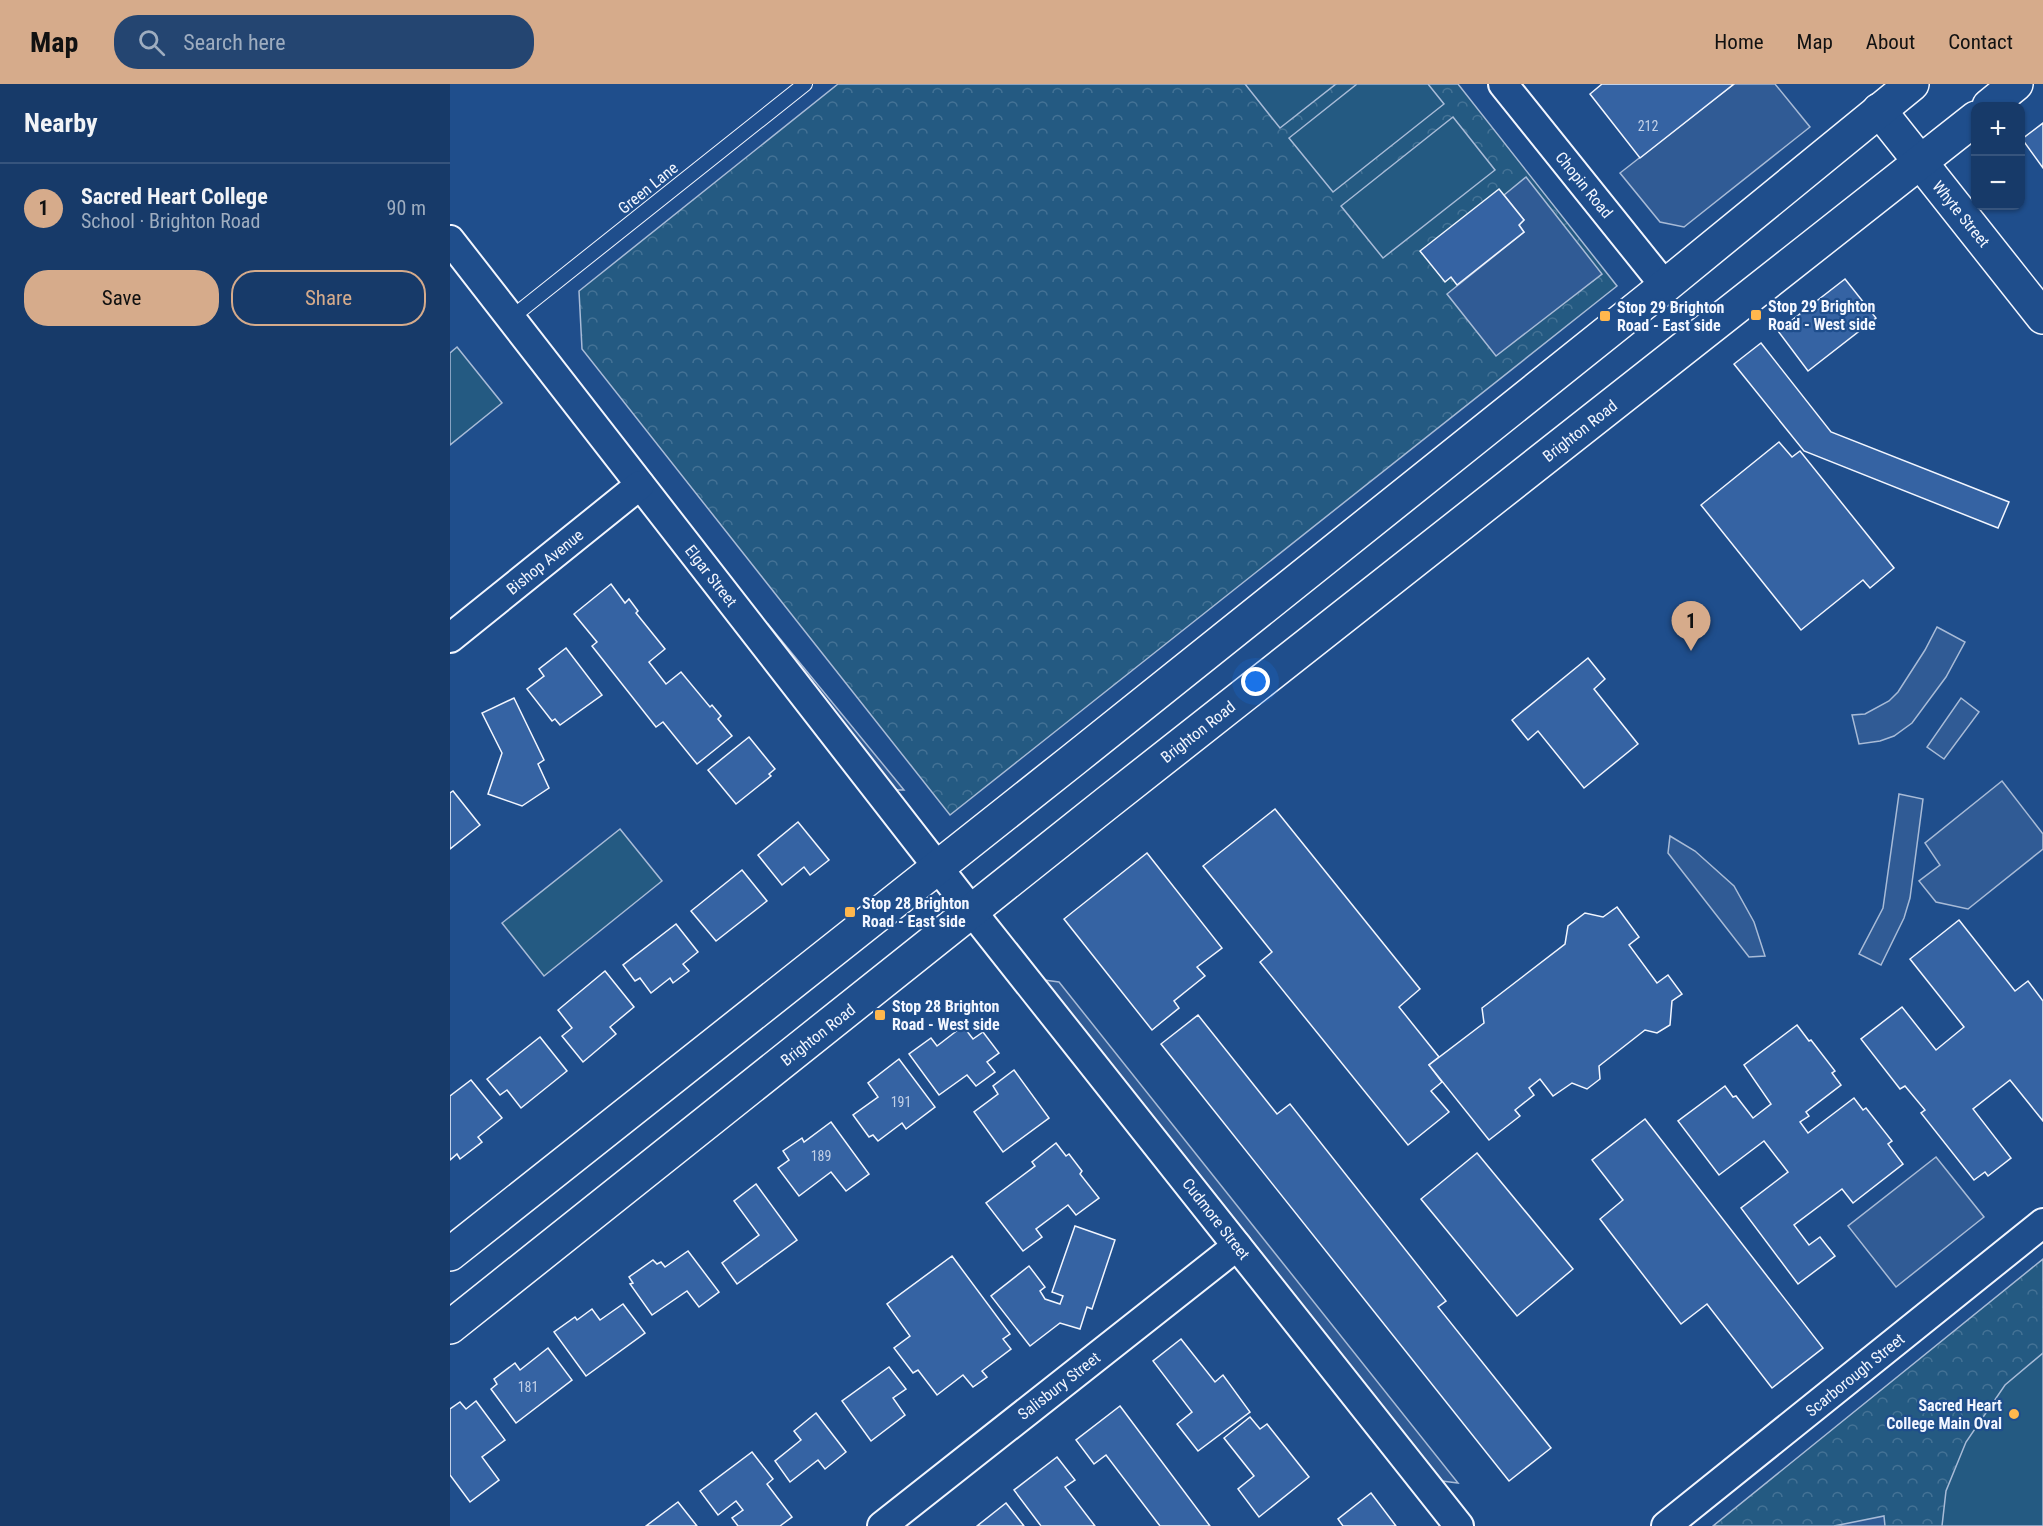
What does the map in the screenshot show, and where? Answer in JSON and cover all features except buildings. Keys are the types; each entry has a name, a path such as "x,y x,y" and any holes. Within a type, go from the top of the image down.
{"main road":[{"path":"450,1254 1665,286 1912,84"},
{"path":"1994,102 2016,84"},
{"name":"Whyte Street","path":"1879,110 2043,317"},
{"name":"Brighton Road","path":"450,1327 1117,796 1971,122"}],"street":[{"name":"Chopin Road","path":"1503,84 1665,286"},
{"name":"Elgar Street","path":"450,240 972,912"},
{"name":"Bishop Avenue","path":"450,638 640,485"},
{"name":"Cudmore Street","path":"972,912 1459,1526"},
{"name":"Scarborough Street","path":"1666,1526 2043,1224"},
{"name":"Salisbury Street","path":"882,1526 1237,1246"}],"lane":[{"name":"Green Lane","path":"511,318 805,84"}],"green space":[{"path":"838,84 1458,84 1617,286 950,815 582,349 579,291"},
{"path":"1245,84 1336,84 1280,128"},
{"path":"1357,84 1428,84 1444,104 1333,192 1289,138"},
{"path":"1453,117 1495,170 1383,258 1341,206"},
{"path":"457,347 502,403 450,445 450,353"},
{"path":"620,829 662,881 544,976 502,923"},
{"path":"2043,1259 2043,1526 1713,1526"},
{"name":"Sacred Heart College Main Oval","path":"2043,1353 2043,1526 1942,1526 1946,1491 1966,1442 2005,1385"}],"shaded area":[{"path":"1734,84 1775,84 1810,127 1684,227 1660,222 1620,173"},
{"path":"1526,177 1602,274 1496,356 1447,294 1524,232 1519,225 1524,220 1504,195"},
{"path":"745,624 768,624 904,790 880,790"},
{"path":"1937,627 1965,642 1946,677 1912,723 1894,736 1859,744 1852,715 1865,714 1889,701 1898,692"},
{"path":"1961,698 1979,712 1944,759 1927,747"},
{"path":"2002,781 2043,834 2043,849 1968,909 1936,902 1919,881 1940,865 1925,843"},
{"path":"1899,794 1923,799 1910,898 1904,918 1881,965 1859,954 1883,908"},
{"path":"1670,836 1695,851 1734,886 1754,922 1765,956 1749,957 1668,853"},
{"path":"1029,978 1059,982 1458,1483 1426,1479"},
{"path":"1936,1157 1984,1217 1896,1287 1848,1226"},
{"path":"1884,1516 1885,1526 1834,1526"}],"place":[{"name":"Stop 29 Brighton Road - West side","path":"1756,315"},
{"name":"Stop 29 Brighton Road - East side","path":"1605,316"},
{"name":"Sacred Heart College","path":"1691,651"},
{"name":"Stop 28 Brighton Road - East side","path":"850,912"},
{"name":"Stop 28 Brighton Road - West side","path":"880,1015"},
{"name":"Sacred Heart College Main Oval","path":"2014,1414"}]}
